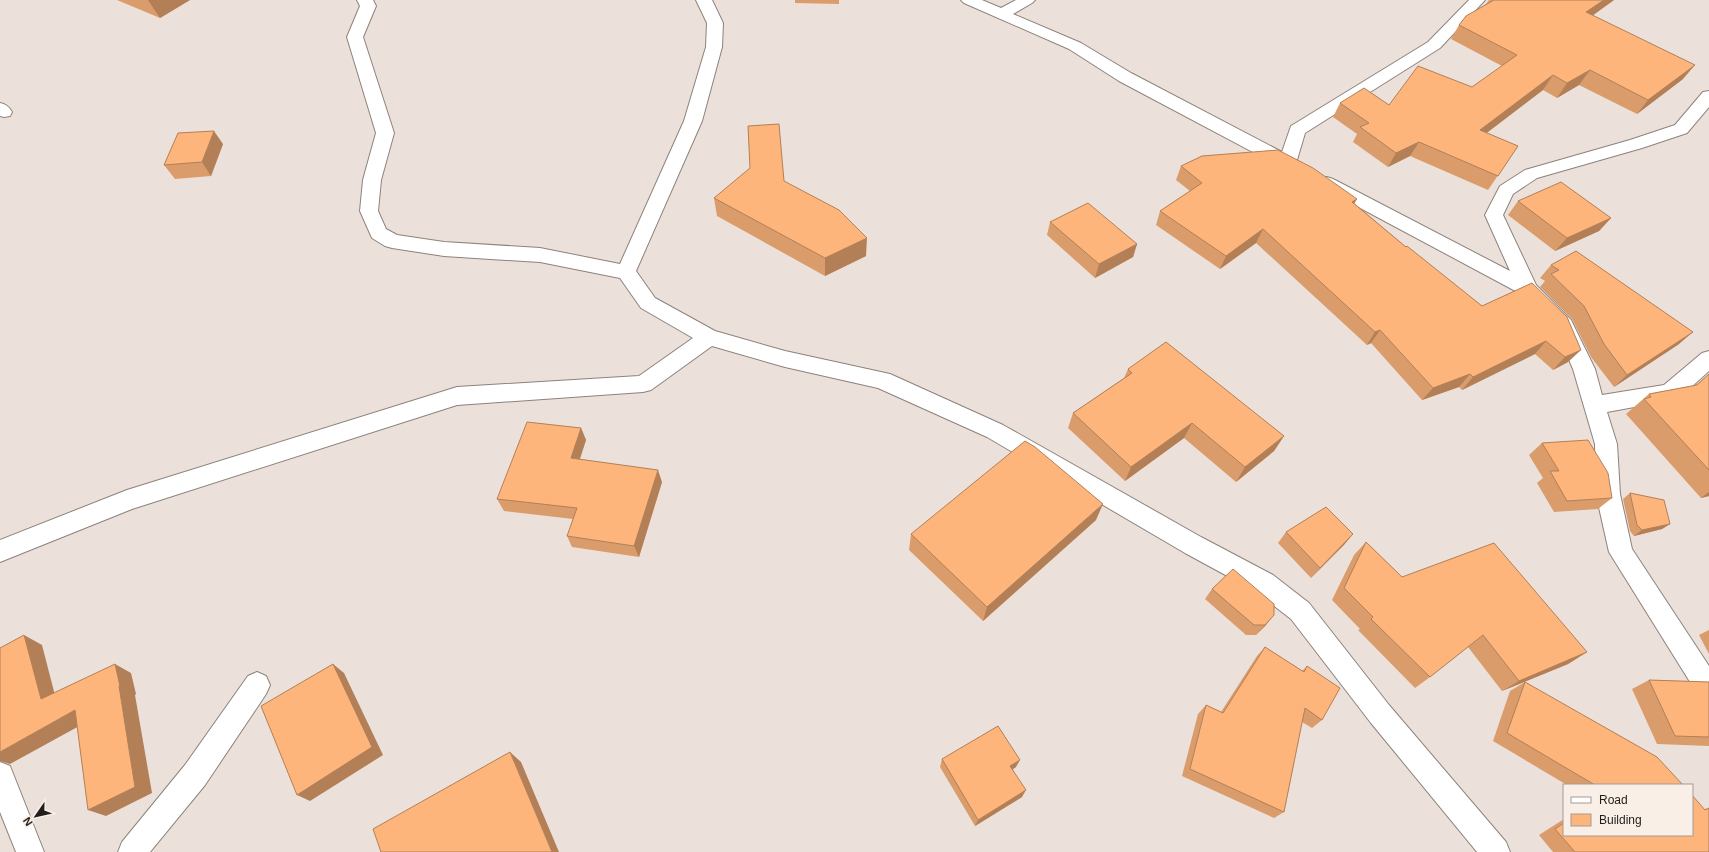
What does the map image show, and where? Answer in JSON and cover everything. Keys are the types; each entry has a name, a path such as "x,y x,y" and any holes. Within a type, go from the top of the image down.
{"street":[{"path":"365,0 368,6 355,37 385,132 372,180 369,211 379,233 392,241 444,249 540,254 626,272 648,302 709,337 785,359 882,380 995,431 1193,545 1264,583 1300,611 1380,714 1496,852"},
{"path":"626,272 693,120 710,62 714,47 715,23 704,0"},
{"path":"969,0 1074,46 1125,77 1528,289 1564,325 1584,369 1606,444 1608,494 1621,552 1709,689"},
{"path":"1001,14 1027,0"},
{"path":"1287,163 1297,130 1434,45 1477,0"},
{"path":"1528,289 1494,215 1506,190 1531,174 1636,144 1681,128 1709,96"},
{"path":"0,551 127,500 457,396 643,384 709,337"},
{"path":"1595,405 1670,393 1709,359"},
{"path":"132,852 195,775 257,685"},
{"path":"0,776 30,852"}],"building":[{"path":"1494,0 1604,0 1586,12 1695,65 1648,100 1590,70 1567,83 1553,75 1480,130 1518,146 1498,176 1419,142 1396,153 1360,127 1369,123 1340,103 1364,88 1389,105 1418,66 1472,87 1517,55 1459,25 1466,16"},
{"path":"779,124 784,181 839,210 867,238 825,258 714,198 750,168 748,126"},
{"path":"214,131 202,162 164,165 178,133"},
{"path":"1278,150 1313,168 1357,199 1352,202 1406,247 1407,246 1482,306 1532,283 1567,317 1581,350 1565,357 1546,341 1473,377 1470,374 1433,388 1380,330 1375,332 1263,229 1226,256 1160,211 1202,183 1181,166 1202,156"},
{"path":"1561,182 1611,218 1567,238 1518,201"},
{"path":"1088,203 1137,244 1099,264 1050,222"},
{"path":"1576,251 1693,332 1627,375 1604,344 1584,306 1551,274 1559,270 1551,265"},
{"path":"1166,342 1284,436 1245,467 1192,423 1131,467 1073,413 1132,373 1128,369"},
{"path":"1709,374 1709,470 1644,399 1651,397 1649,394 1697,385"},
{"path":"527,422 581,428 571,458 658,470 634,546 567,536 577,508 497,499"},
{"path":"1588,440 1608,473 1612,498 1567,501 1550,471 1559,471 1542,443"},
{"path":"1025,441 1035,447 1103,504 987,607 911,534"},
{"path":"1630,493 1664,500 1670,524 1642,530 1637,525"},
{"path":"1326,507 1353,534 1320,568 1286,532"},
{"path":"1366,542 1402,577 1494,543 1587,652 1519,681 1483,635 1430,677 1371,619 1373,617 1344,588"},
{"path":"1233,569 1274,604 1274,615 1265,625 1254,625 1212,589"},
{"path":"24,635 41,699 115,664 120,686 135,787 88,810 75,710 0,752 0,648"},
{"path":"1265,647 1304,672 1307,666 1340,688 1322,720 1305,708 1284,812 1190,769 1206,705 1223,713"},
{"path":"333,664 372,747 297,795 261,706"},
{"path":"1649,680 1709,682 1709,737 1675,736"},
{"path":"1525,682 1657,757 1682,784 1593,784 1507,733"},
{"path":"998,726 1020,760 1010,766 1026,790 978,820 942,759"},
{"path":"510,752 552,852 381,852 373,829"},
{"path":"1693,796 1705,810 1709,808 1709,852 1575,852 1555,829 1563,824 1563,836 1693,836"}]}
